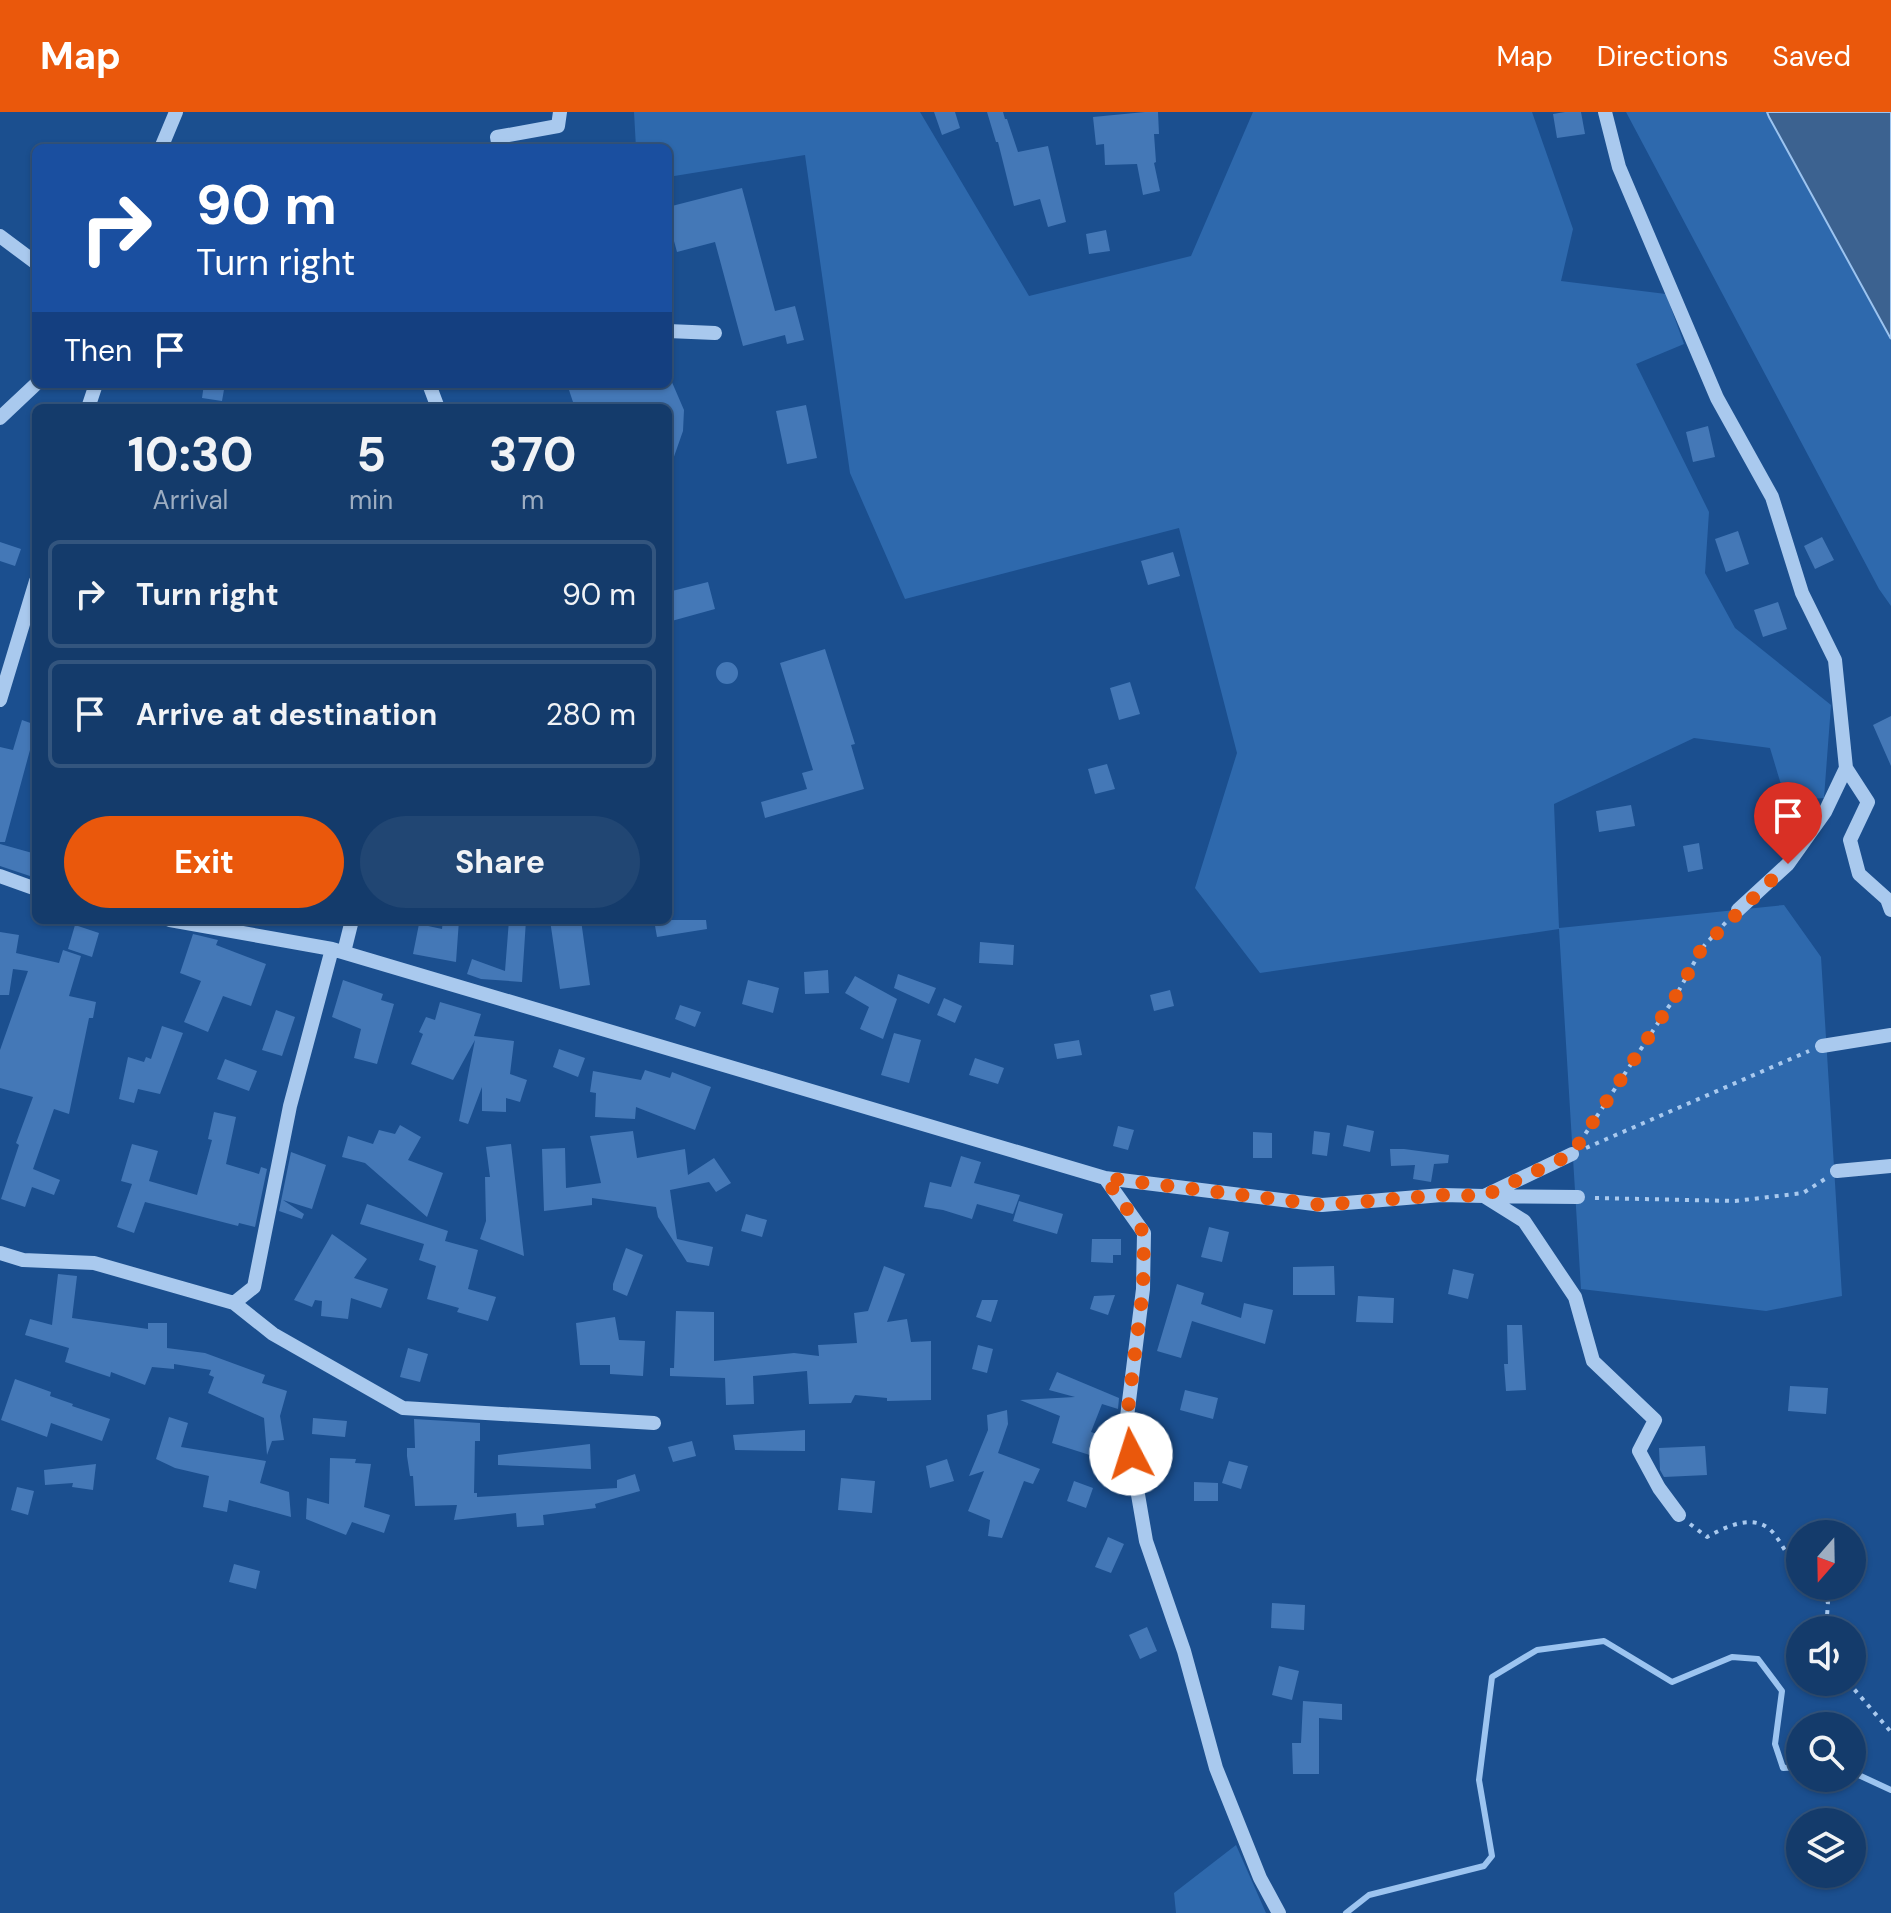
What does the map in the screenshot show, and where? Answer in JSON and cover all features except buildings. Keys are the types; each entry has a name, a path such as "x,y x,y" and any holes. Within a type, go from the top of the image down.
{"street":[{"path":"163,144 176,112"},
{"path":"498,144 497,137 558,126 560,112"},
{"path":"1605,112 1619,167 1717,398 1772,497 1802,593 1835,660 1846,768 1868,802 1850,840 1859,874 1887,899 1891,910"},
{"path":"0,236 32,260"},
{"path":"672,331 715,333"},
{"path":"0,418 32,388"},
{"path":"0,700 32,594"},
{"path":"1738,910 1788,864 1825,812 1846,768"},
{"path":"0,876 32,888"},
{"path":"192,924 338,950 1105,1178 1322,1205 1442,1195 1578,1197"},
{"path":"234,1303 254,1287 290,1106 338,950 350,924"},
{"path":"1822,1046 1891,1035"},
{"path":"1484,1196 1572,1154"},
{"path":"1837,1171 1891,1166"},
{"path":"1105,1178 1144,1233 1143,1289 1126,1425 1146,1541 1184,1651 1216,1768 1260,1878 1279,1913"},
{"path":"1484,1196 1524,1221 1575,1297 1593,1361 1655,1420 1639,1451 1659,1488 1679,1515"},
{"path":"0,1253 23,1260 94,1263 234,1303 273,1334 403,1408 654,1423"}],"path":[{"path":"1572,1154 1677,994 1702,948 1738,910"},
{"path":"1572,1154 1822,1046"},
{"path":"1578,1197 1735,1201 1803,1193 1837,1171"},
{"path":"1679,1515 1707,1537 1732,1523 1755,1523 1773,1532 1786,1551"},
{"path":"1860,1696 1891,1732"}],"shaded area":[{"path":"634,112 920,112 1029,296 1191,256 1253,112 1532,112 1573,229 1561,281 1666,294 1684,344 1636,364 1709,512 1705,573 1735,628 1831,705 1824,798 1786,801 1770,748 1694,738 1554,804 1559,928 1784,905 1821,957 1842,1296 1766,1311 1581,1289 1559,929 1260,973 1195,888 1237,753 1179,528 905,599 850,473 805,155 672,176 672,144 636,144"},
{"path":"1626,112 1767,112 1891,339 1891,606 1879,589"},
{"path":"1767,112 1891,112 1891,339 1769,117"},
{"path":"1236,1845 1266,1913 1176,1913 1174,1893"}],"waterway":[{"path":"1346,1913 1369,1895 1484,1866 1492,1856 1479,1780 1492,1677 1537,1650 1604,1641 1672,1682 1732,1657 1758,1659 1782,1691 1775,1744 1783,1768 1786,1768"},
{"path":"1866,1778 1891,1790"}],"route":[{"path":"1131,1454 1126,1425 1143,1289 1144,1233 1105,1178 1322,1205 1442,1195 1484,1196 1572,1154 1677,994 1702,948 1788,864"}]}
